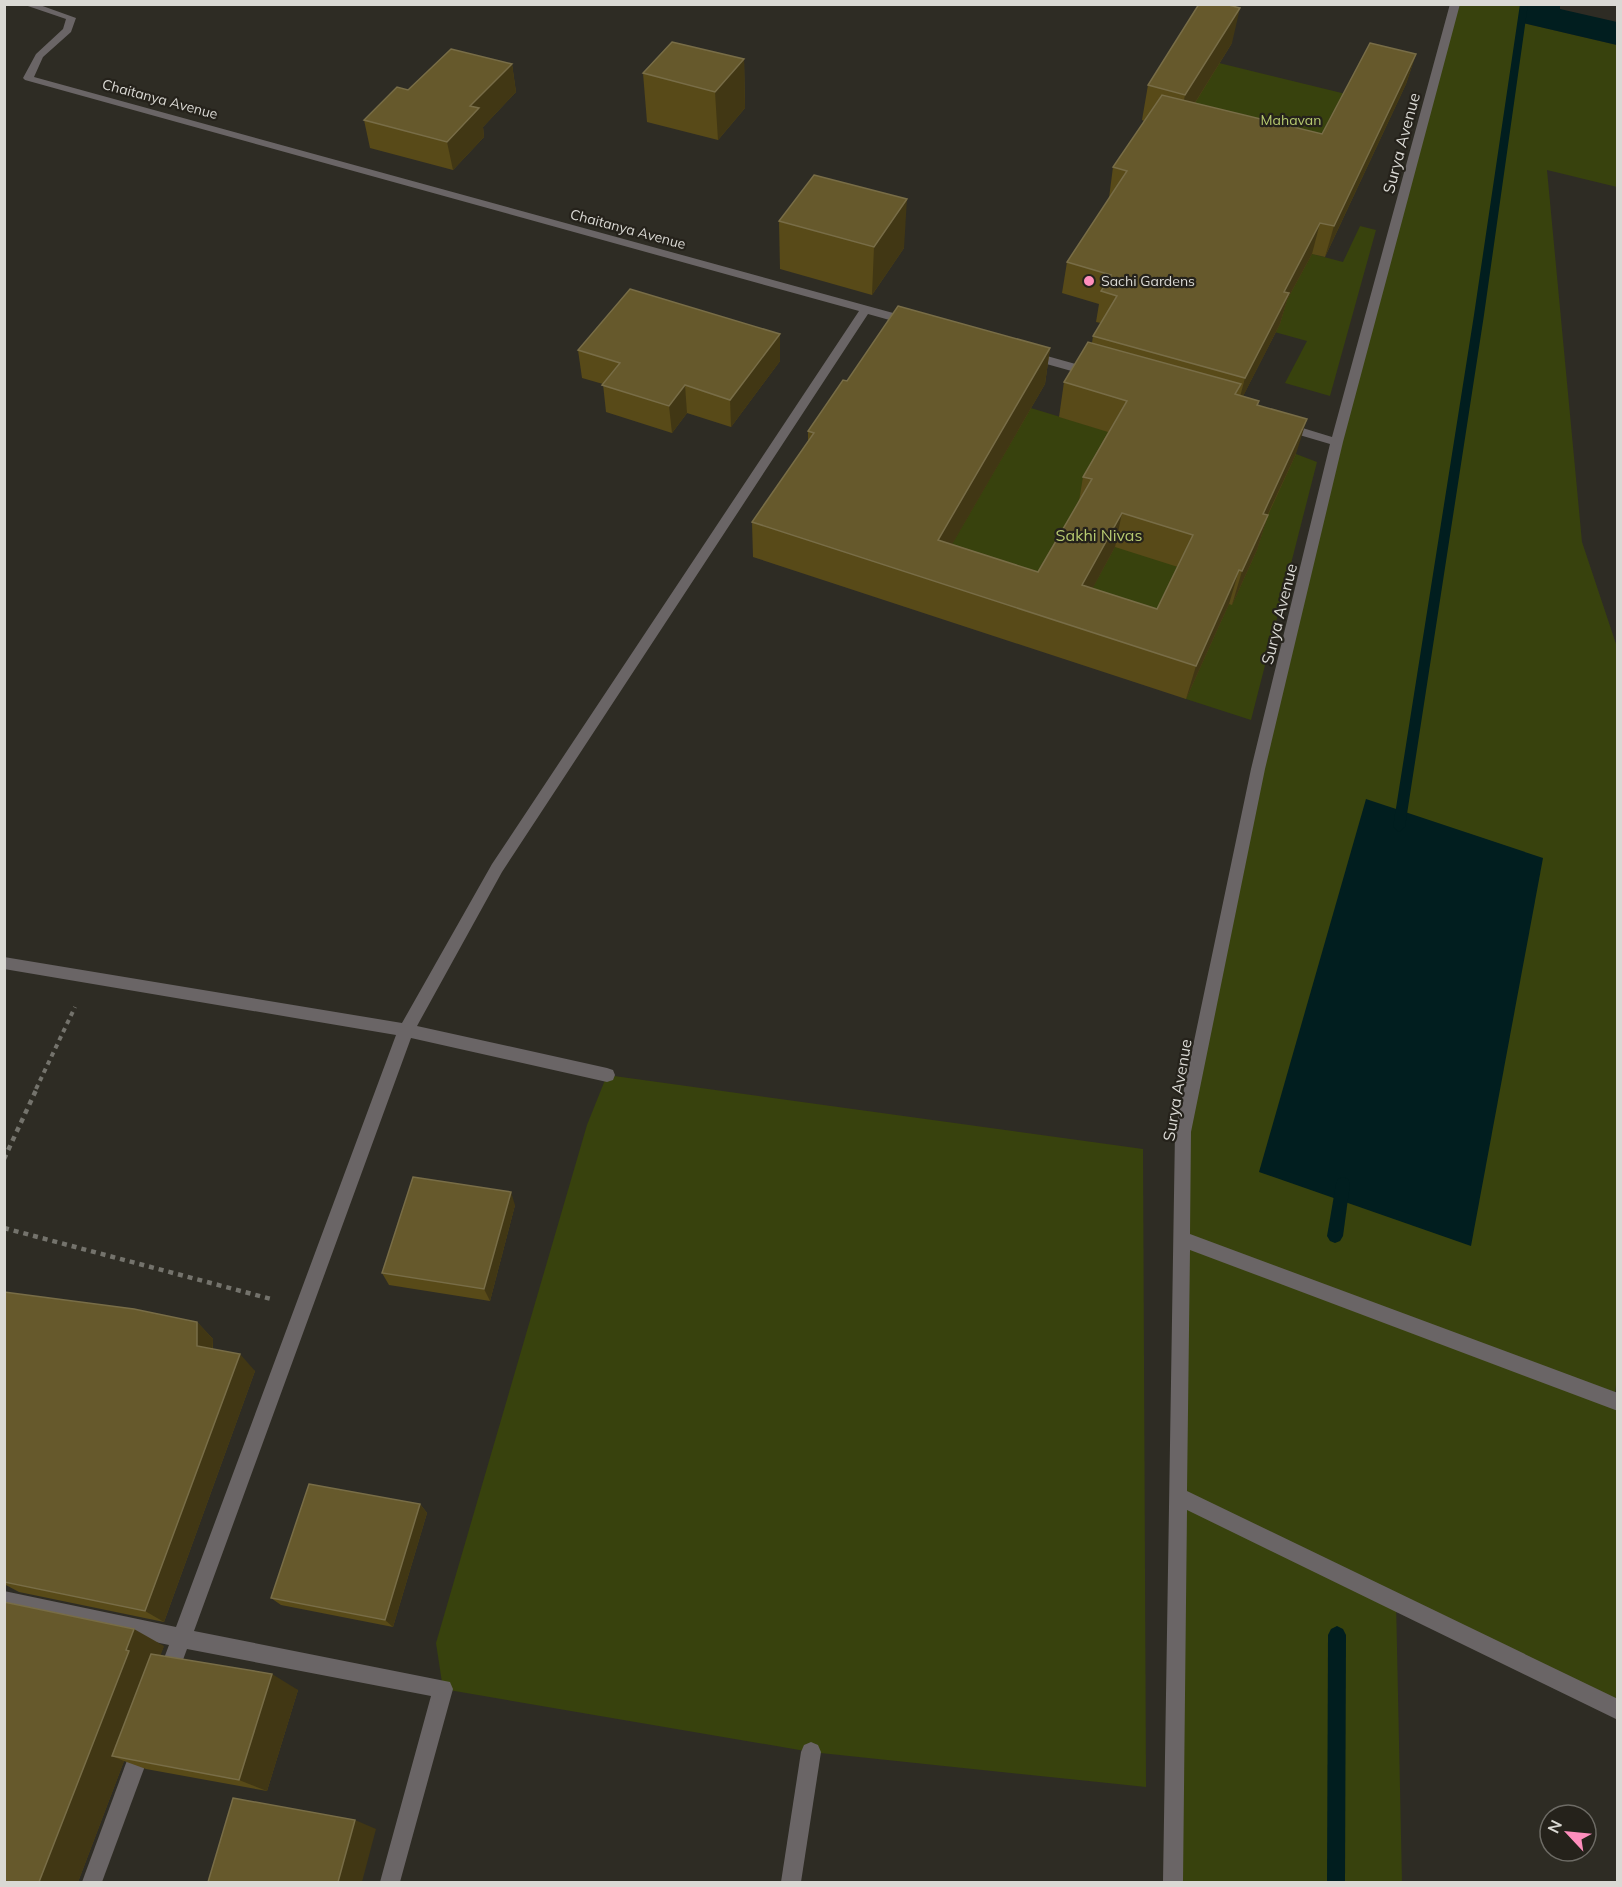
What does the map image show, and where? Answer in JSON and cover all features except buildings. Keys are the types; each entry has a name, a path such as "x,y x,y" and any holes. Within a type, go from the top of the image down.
{"street":[{"name":"Chaitanya Avenue","path":"26,4 70,18 68,30 39,56 28,78 924,326"},
{"name":"Surya Avenue","path":"1173,1882 1180,1497 1183,1132 1258,769 1337,441 1455,4"},
{"path":"162,1692 406,1030 497,868 865,309"},
{"path":"1016,352 1108,377"},
{"path":"1269,422 1337,441"},
{"path":"4,963 406,1030 607,1075"},
{"path":"1181,1239 1617,1402"},
{"path":"1180,1497 1617,1710"},
{"path":"4,1600 181,1638 443,1689 390,1882"},
{"path":"92,1882 150,1724"},
{"path":"790,1882 811,1752"}],"path":[{"path":"4,1158 89,977"},
{"path":"4,1228 305,1308"}],"green space":[{"path":"1454,5 1524,5 1523,23 1617,45 1617,187 1547,170 1582,542 1618,650 1618,1370 1614,1401 1618,1403 1617,1710 1396,1601 1402,1882 1170,1882 1183,1132 1258,769"},
{"name":"Mahavan","path":"1219,63 1350,95 1371,157 1178,130"},
{"path":"1161,214 1343,262 1360,226 1376,230 1330,396 1285,383 1307,341 1117,288"},
{"name":"Sakhi Nivas","path":"1011,402 1212,463 1296,454 1317,462 1251,720 1186,699 811,544"},
{"path":"607,1075 1143,1149 1146,1787 811,1752 443,1689 436,1643 587,1125"}],"water":[{"path":"1524,5 1560,5 1560,9 1617,22 1617,45 1523,23"},
{"path":"1366,799 1543,858 1471,1246 1259,1172"}],"waterway":[{"path":"1399,827 1479,315 1524,4"},
{"path":"1335,1236 1343,1184"},
{"path":"1336,1882 1337,1635"}],"place":[{"name":"Sachi Gardens","path":"1089,281"}]}
